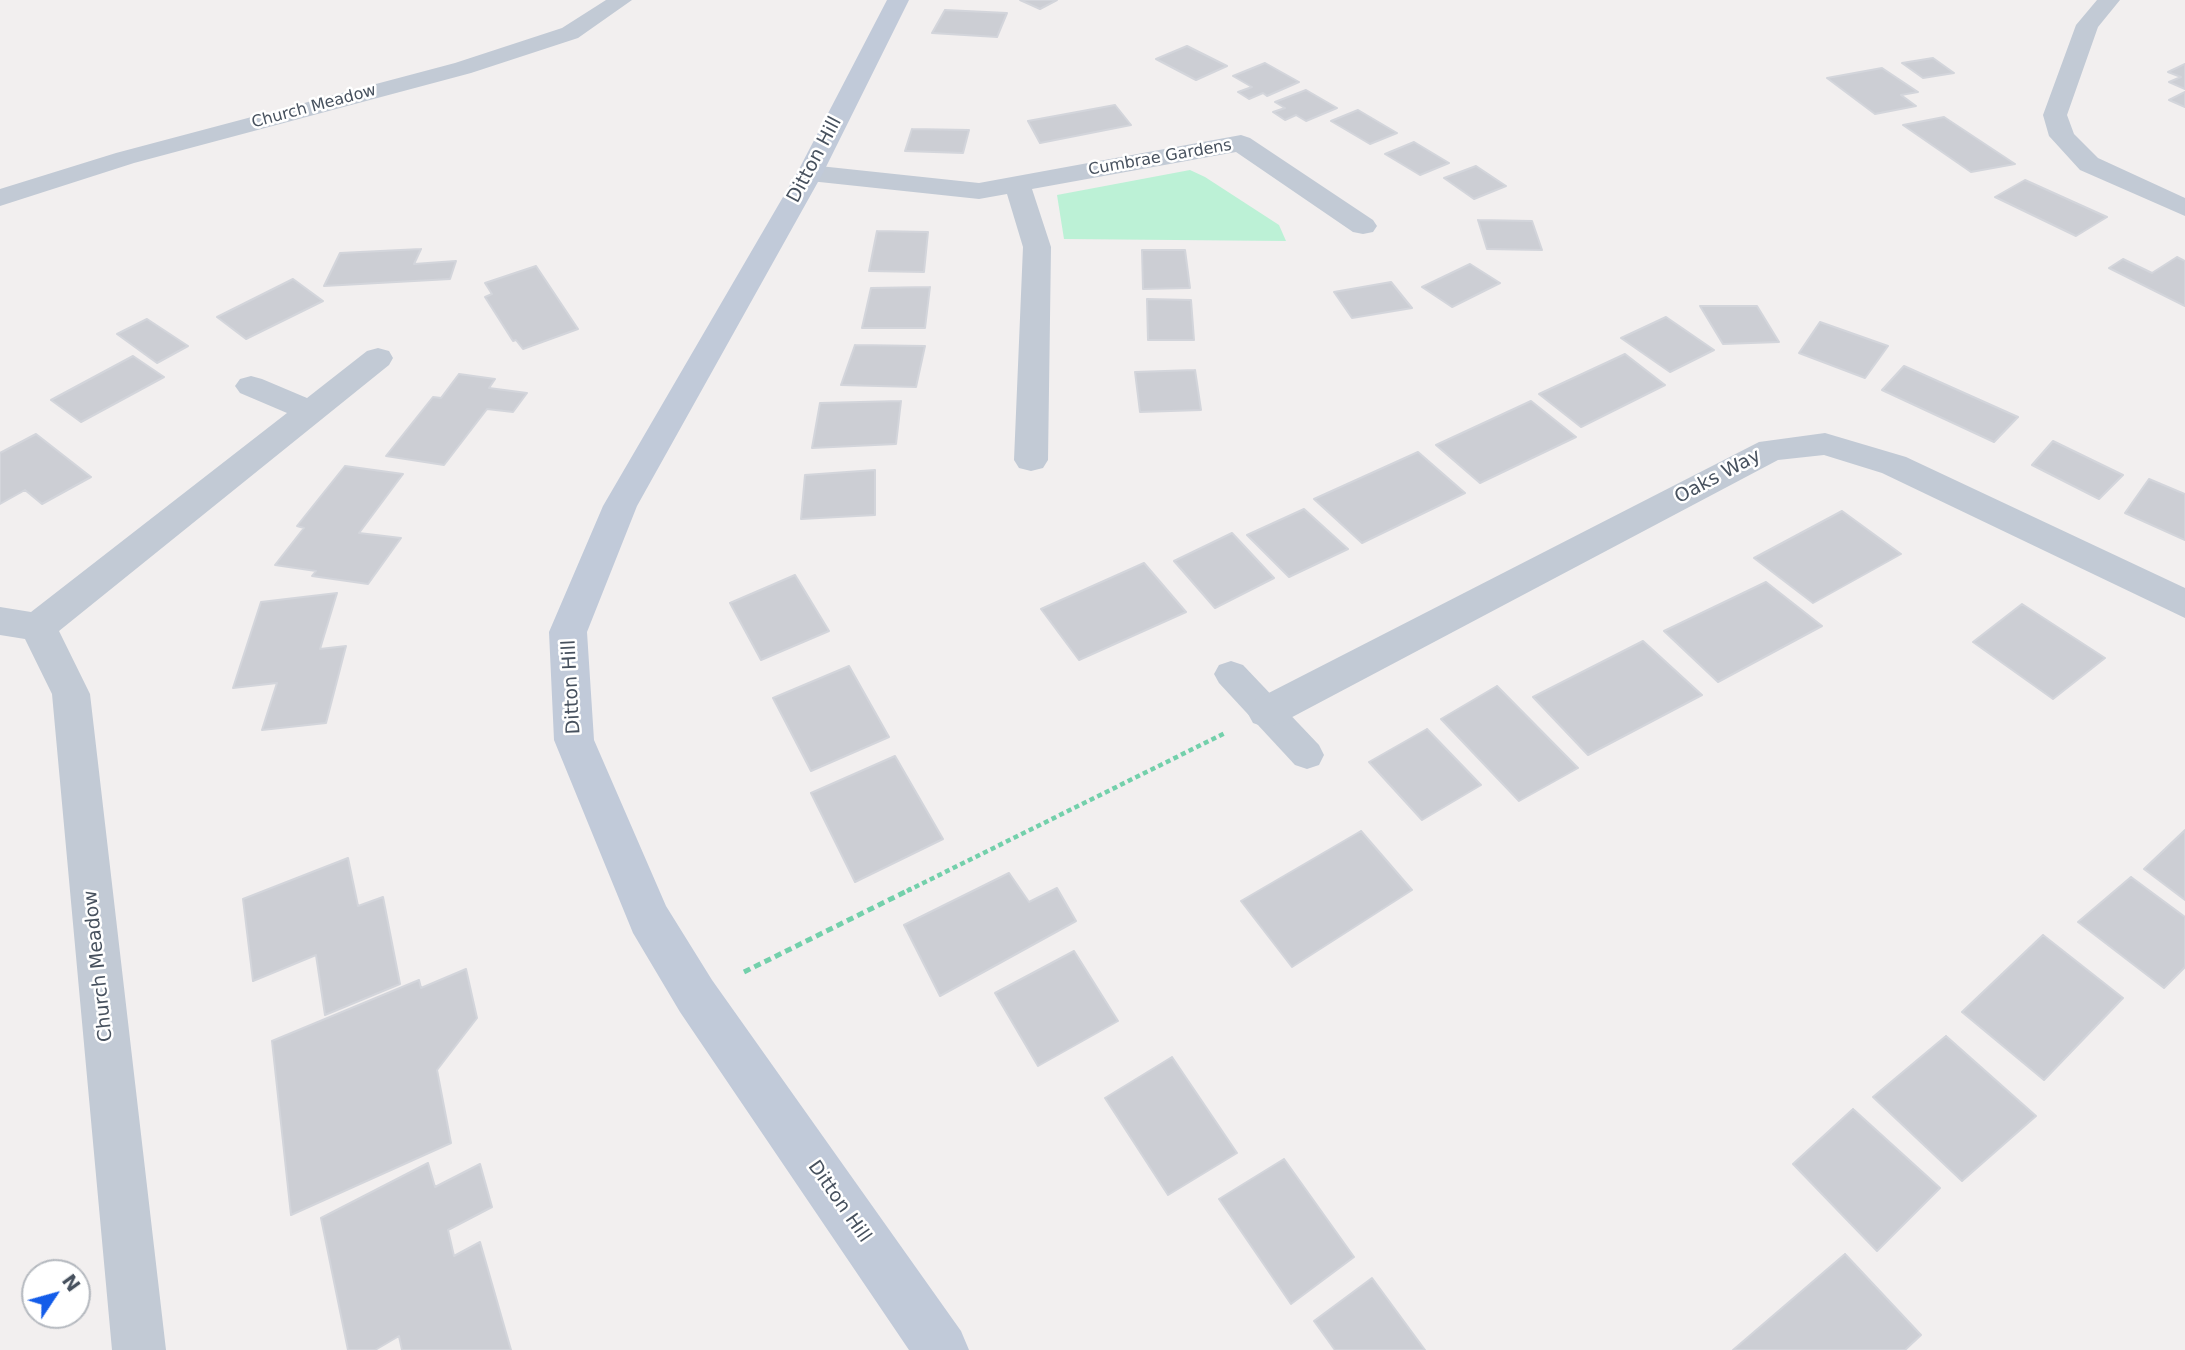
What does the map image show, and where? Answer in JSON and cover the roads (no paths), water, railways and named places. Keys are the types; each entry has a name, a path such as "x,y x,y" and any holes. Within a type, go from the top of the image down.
{"street":[{"name":"Church Meadow","path":"0,198 125,158 463,68 570,33 621,0"},
{"name":"Ditton Hill","path":"898,0 810,173 620,506 568,632 574,740 649,919 696,996 942,1350"},
{"path":"2109,0 2087,25 2055,115 2062,136 2089,164 2185,208"},
{"name":"Cumbrae Gardens","path":"810,173 979,191 1241,143 1363,226"},
{"path":"1017,184 1037,247 1031,460"},
{"path":"19,624 310,411 377,358"},
{"path":"251,387 310,411"},
{"name":"Oaks Way","path":"1267,712 1771,450 1825,444 1894,465 2185,604"},
{"name":"Church Meadow","path":"19,624 71,694 139,1350"}],"lane":[{"path":"1231,674 1307,755"}]}
